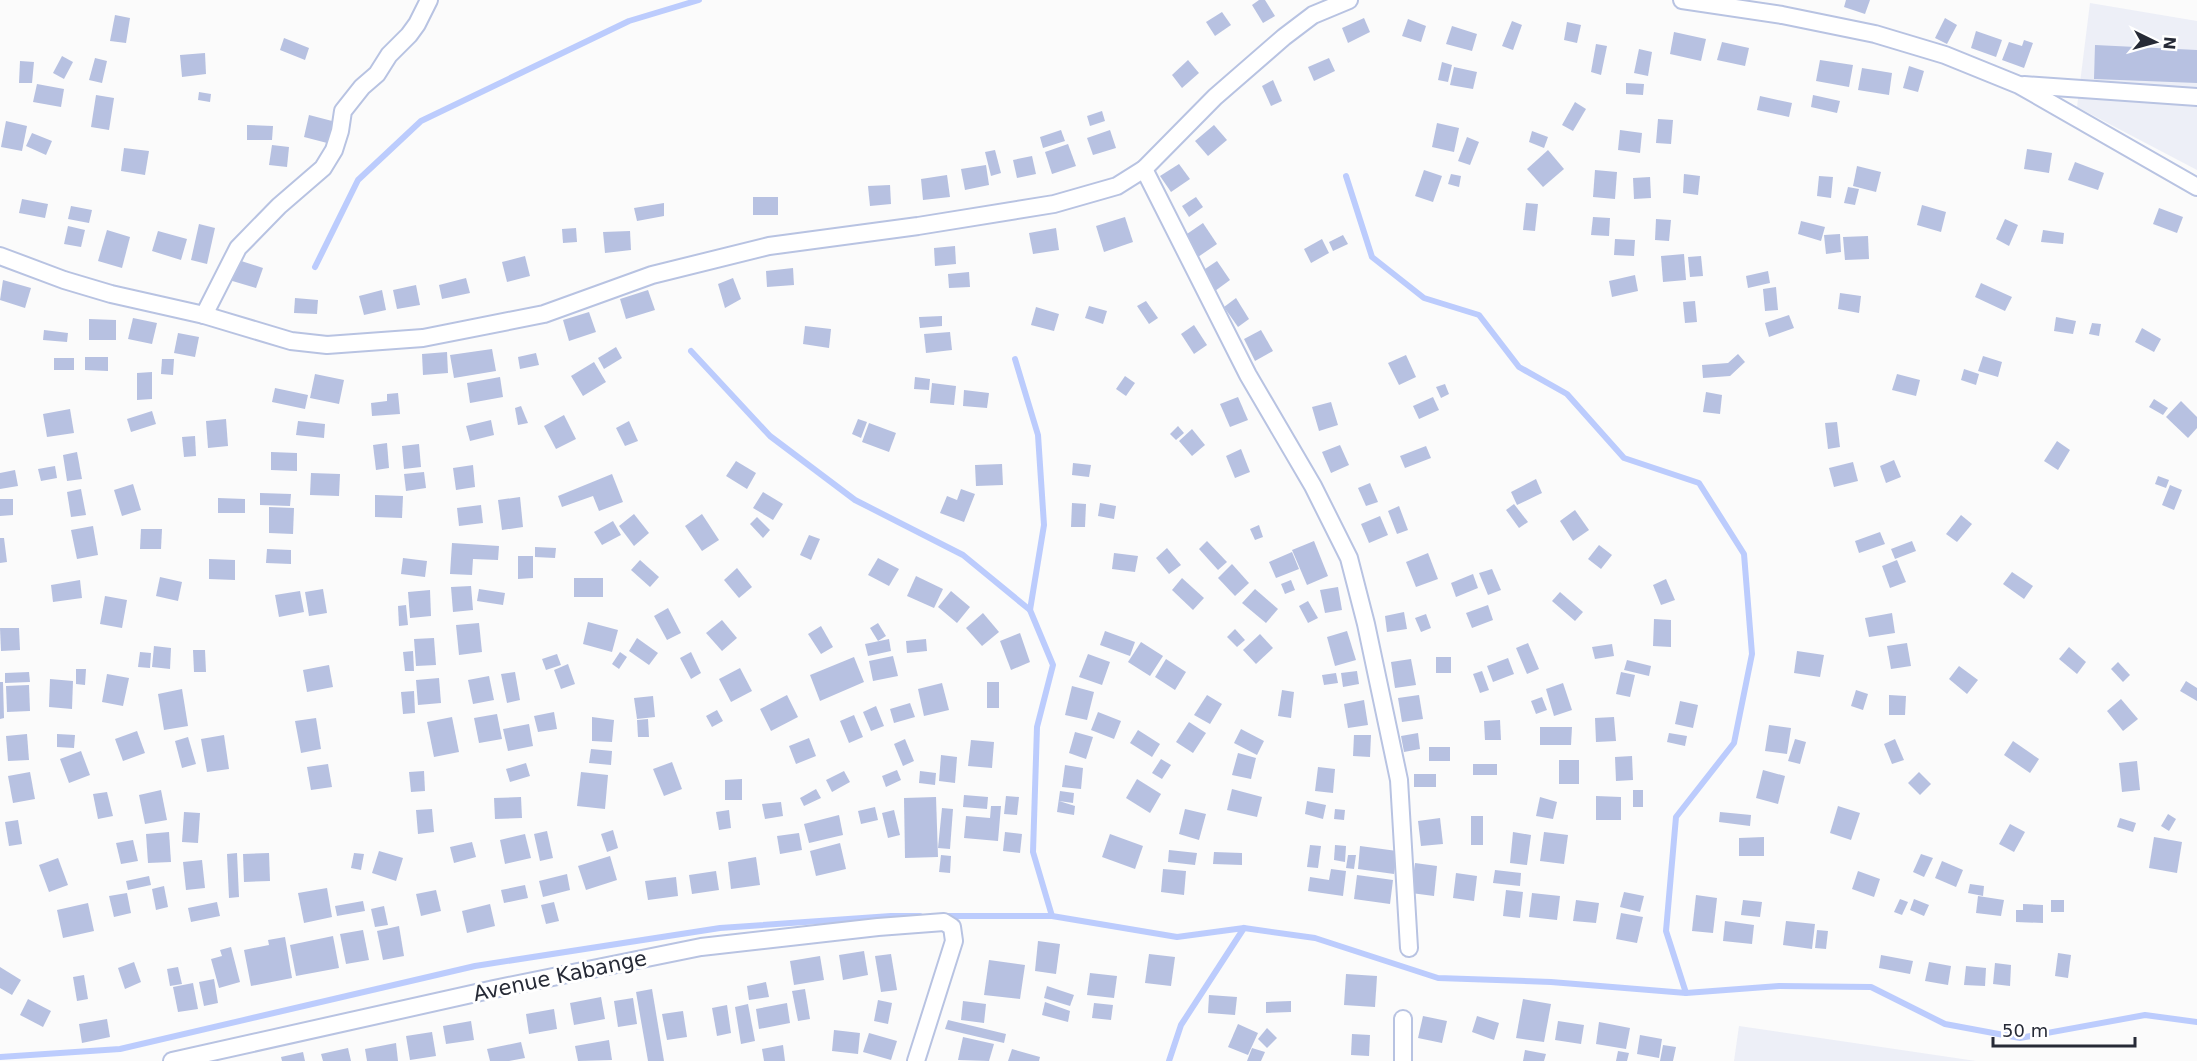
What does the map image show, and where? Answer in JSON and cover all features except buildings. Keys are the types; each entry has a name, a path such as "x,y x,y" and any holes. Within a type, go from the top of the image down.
{"street":[{"path":"204,315 238,248 322,168 334,150 343,111 362,87 377,74 388,55 409,35 429,0"},
{"path":"0,256 64,280 111,294 204,315 291,341 327,345 423,338 544,314 652,275 769,246 918,226 1054,204 1117,186 1144,169 1215,97 1284,37 1313,15 1349,0"},
{"path":"1682,0 1782,15 1875,34 1945,55 2019,85 2197,187"},
{"path":"2019,85 2197,97"},
{"path":"1144,169 1248,375 1313,486 1349,558 1366,624 1399,780 1409,948"},
{"name":"Avenue Kabange","path":"172,1061 494,989 702,947 878,927 944,922 952,927 954,941 916,1061"},
{"path":"1403,1019 1403,1061"}],"shaded area":[{"path":"2090,3 2197,21 2197,170 2077,107"},
{"path":"1739,1026 1976,1061 1734,1061"}],"waterway":[{"path":"315,267 358,180 421,121 629,21 699,0"},
{"path":"1346,176 1372,257 1424,298 1479,315 1519,367 1567,394 1624,458 1699,483 1744,554 1752,654 1734,743 1676,817 1666,931 1686,993"},
{"path":"691,351 770,436 855,500 963,555 1030,610 1053,665 1037,727 1033,852 1052,916"},
{"path":"1015,359 1038,435 1044,525 1030,610"},
{"path":"0,1057 120,1049 475,966 720,928 920,916"},
{"path":"942,916 1052,916 1177,937 1244,928 1315,938 1438,978 1551,982 1686,993 1779,986 1871,987 1945,1024 2020,1038 2145,1015 2197,1022"},
{"path":"1169,1061 1181,1025 1244,928"}]}
